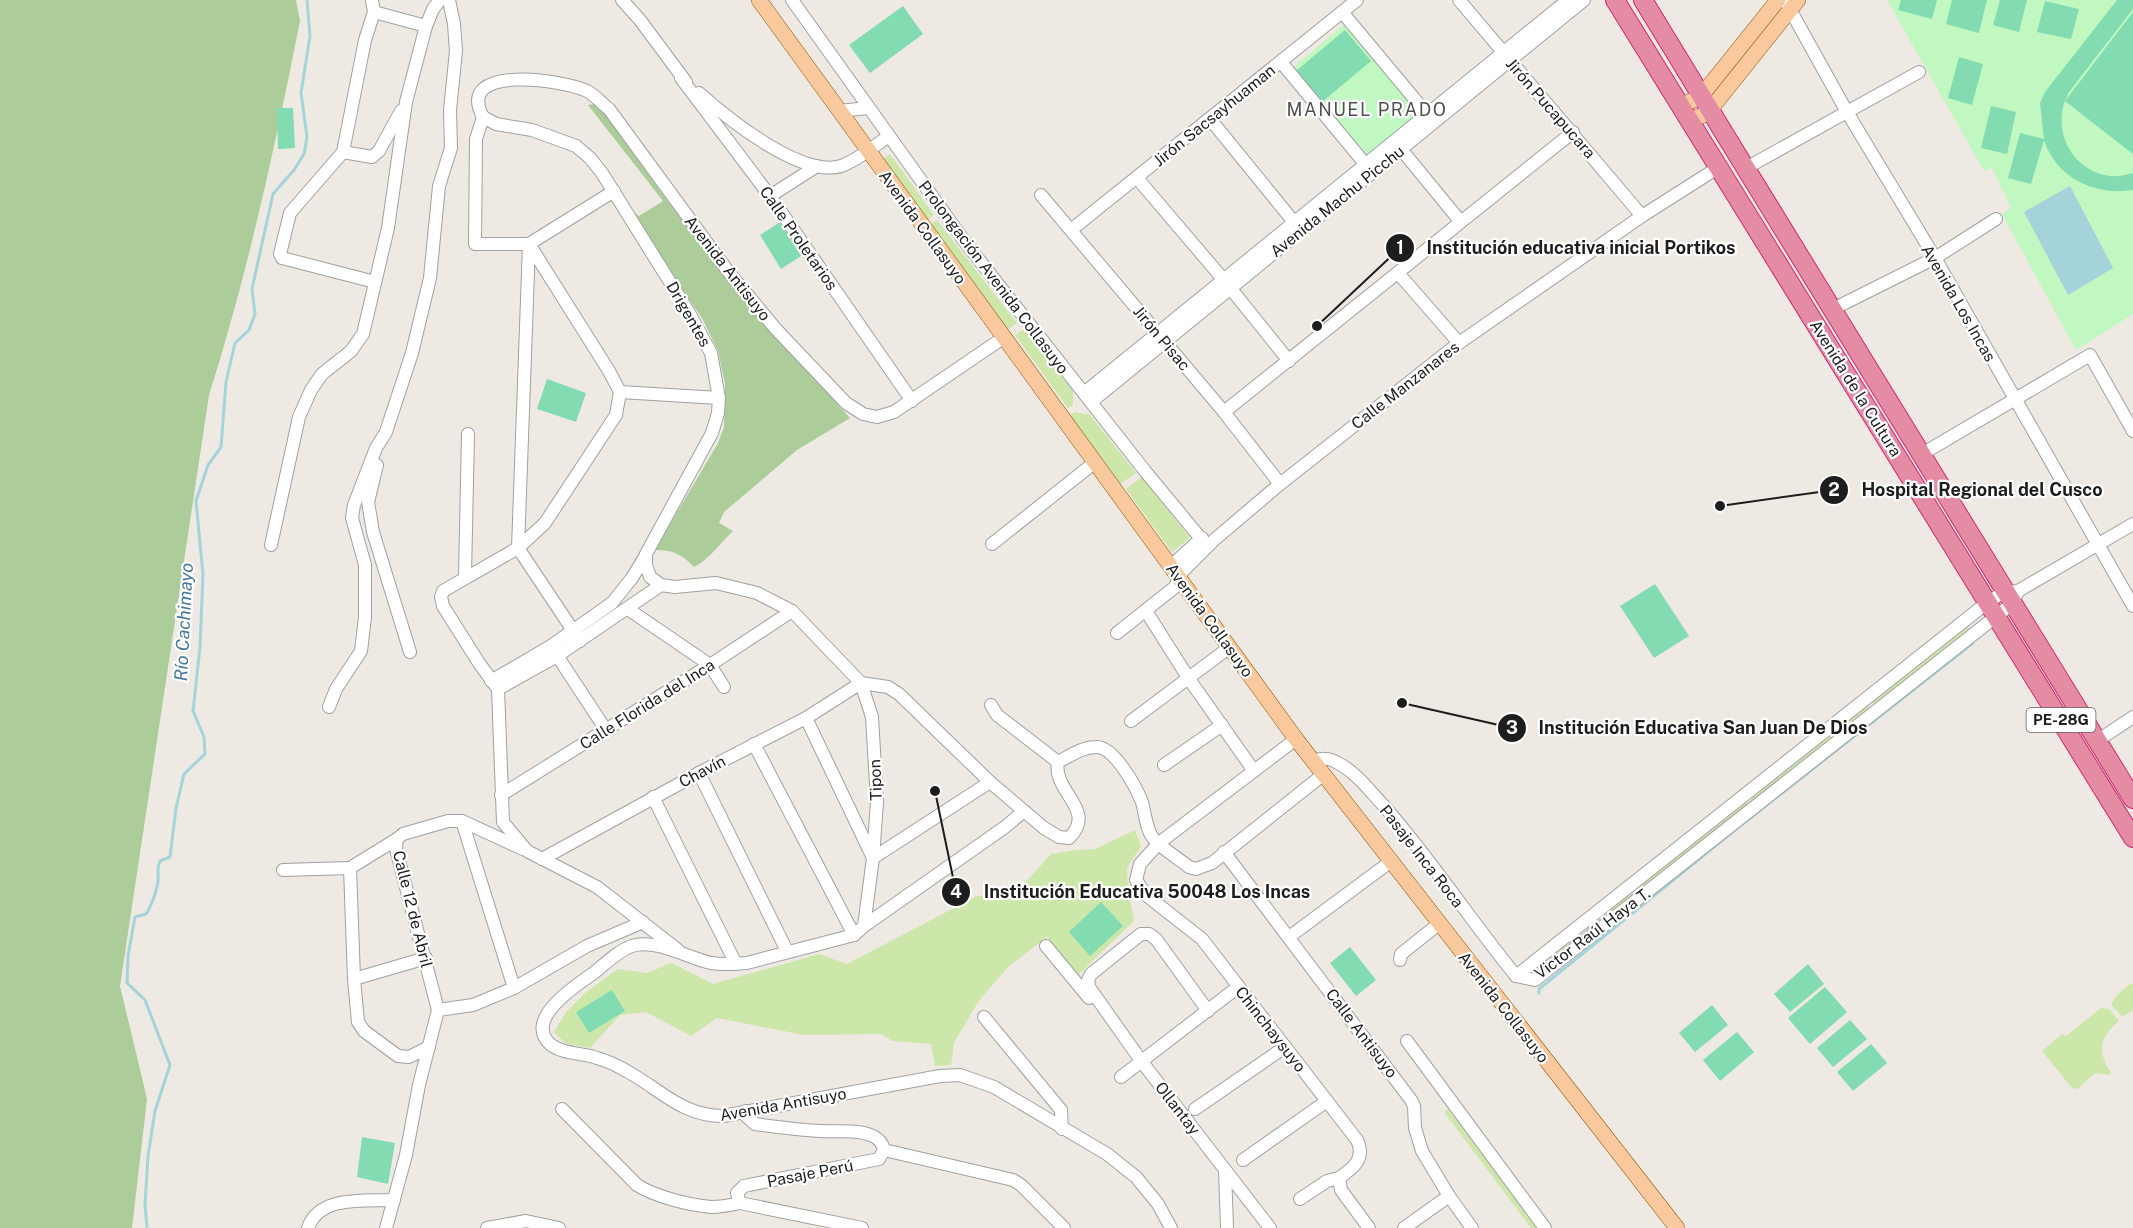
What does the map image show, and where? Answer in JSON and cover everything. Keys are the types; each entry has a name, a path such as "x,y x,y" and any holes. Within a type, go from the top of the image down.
{"highway":[{"name":"Avenida de la Cultura","path":"1615,0 2133,838"},
{"name":"Avenida de la Cultura","path":"1643,0 1831,310 2013,595 2133,799"}],"main road":[{"name":"Avenida Collasuyo","path":"759,0 1296,739 1677,1228"},
{"path":"1706,103 1778,0"},
{"path":"1685,113 1706,103 1791,3"}],"street":[{"path":"271,545 299,417 311,390 322,374 351,351 363,334 388,228 406,102 426,26 433,9 440,0"},
{"path":"410,652 373,532 368,502 386,432 412,353 430,278 439,186 451,148 450,110 456,51 449,0"},
{"path":"622,0 640,20 681,78 762,142 791,158 817,166 841,166 889,136"},
{"name":"Prolongación Avenida Collasuyo","path":"792,0 965,242 1087,398 1205,542"},
{"name":"Jirón Sacsayhuaman","path":"1071,230 1357,0"},
{"name":"Jirón Pucapucara","path":"1459,0 1642,216"},
{"name":"Avenida Machu Picchu","path":"1087,398 1507,57 1568,0"},
{"name":"Avenida Machu Picchu","path":"1298,227 1366,165 1398,145 1428,115 1584,0"},
{"name":"Avenida Los Incas","path":"1791,3 1846,112 1935,258 2133,606"},
{"path":"375,282 282,258 280,254 290,213 342,152 373,6 426,26"},
{"path":"1342,12 1428,115"},
{"path":"1281,62 1366,165"},
{"path":"1746,168 1919,72"},
{"name":"Calle Proletarios","path":"681,78 770,196 912,401"},
{"name":"Avenida Antisuyo","path":"483,117 478,108 480,96 485,87 494,82 520,79 557,82 588,91 609,109 727,270 775,328 846,403 863,414 877,417 894,412 1003,338"},
{"path":"342,152 372,157 379,151 406,102"},
{"path":"839,111 868,108"},
{"path":"483,117 476,139 475,244 529,244 614,191"},
{"name":"Drigentes","path":"483,117 496,124 532,130 576,146 590,158 614,191 688,311 711,353 719,398 718,413 712,433 646,555 621,593 577,636"},
{"path":"1210,119 1298,227"},
{"path":"1224,412 1398,273 1460,220 1573,132"},
{"path":"1398,145 1460,220"},
{"path":"770,196 817,166"},
{"name":"Calle Manzanares","path":"1117,633 1175,587 1175,571 1205,542 1459,343 1642,216 1719,167"},
{"path":"1137,178 1227,283 1289,361"},
{"name":"Jirón Pisac","path":"1041,195 1224,412 1280,484"},
{"path":"1831,310 1935,258 1996,219"},
{"path":"527,851 503,822 495,685 443,606 441,597 443,591 465,576 518,548 545,523 616,415 620,392 529,244"},
{"path":"529,244 518,548 577,636"},
{"path":"1398,273 1459,343"},
{"path":"1922,454 2090,355 2133,431"},
{"path":"620,392 719,398"},
{"path":"329,707 336,689 361,651 365,617 365,565 352,519 354,505 376,448 386,432"},
{"path":"465,576 468,434"},
{"path":"992,544 1094,462"},
{"path":"1992,609 2133,524"},
{"path":"495,685 577,636 628,609 661,585 650,577 646,555"},
{"name":"Tipon","path":"661,585 675,587 716,583 757,592 792,611 861,683 872,717 877,802 873,858 864,926"},
{"path":"628,609 710,665 724,687"},
{"name":"Victor Raúl Haya T.","path":"1516,976 1992,609"},
{"name":"Victor Raúl Haya T.","path":"1516,976 1535,980 1992,609"},
{"name":"Calle Florida del Inca","path":"501,795 710,665 792,611"},
{"path":"1146,611 1189,679 1254,771"},
{"path":"1131,721 1230,647"},
{"path":"554,651 606,730"},
{"path":"861,683 888,687 899,694 990,782 1044,828 1059,837 1069,838 1078,828 1079,819 1076,807 1059,780 1058,762"},
{"name":"Chavín","path":"542,859 653,797 806,718 861,683"},
{"path":"991,705 997,715 1058,762"},
{"path":"2097,741 2133,717"},
{"path":"806,718 873,858 990,782"},
{"path":"1164,765 1222,725"},
{"path":"1159,843 1296,739"},
{"path":"754,744 854,935"},
{"path":"1058,762 1080,750 1105,748 1130,778 1141,801 1150,834 1189,867 1196,869 1212,863 1324,774"},
{"name":"Pasaje Inca Roca","path":"1314,761 1320,759 1335,761 1360,780 1410,836 1516,976"},
{"path":"699,773 787,951"},
{"path":"653,797 736,964"},
{"path":"462,821 597,887 683,954 712,963 736,964 854,935 1024,811"},
{"name":"Calle 12 de Abril","path":"438,1010 396,849 397,839 403,834 448,820 462,821"},
{"path":"462,821 514,988"},
{"path":"282,870 350,868 397,839"},
{"name":"Chinchaysuyo","path":"1159,843 1140,864 1136,880 1146,894 1202,939 1357,1140 1360,1150 1357,1164 1339,1178"},
{"name":"Calle Antisuyo","path":"1224,852 1411,1100 1414,1106 1415,1128 1422,1151 1449,1196 1472,1228"},
{"path":"1289,937 1390,862"},
{"path":"350,868 358,1022 364,1031 398,1056 410,1057 429,1047"},
{"path":"386,1228 410,1139 419,1085 438,1010 473,1005 514,988 587,946 643,922"},
{"path":"1400,960 1401,954 1440,923"},
{"path":"1578,926 1587,939"},
{"name":"Ollantay","path":"1208,1011 1156,939 1149,934 1141,934 1091,974 1088,980 1089,987 1142,1062 1267,1227"},
{"name":"Avenida Antisuyo","path":"683,954 650,944 633,946 621,952 558,999 545,1018 543,1034 549,1043 558,1048 597,1058 629,1072 684,1108 697,1113 723,1116 940,1076 960,1075 994,1087 1107,1154 1136,1177 1158,1204 1171,1228"},
{"path":"1046,946 1142,1062"},
{"path":"354,979 426,958"},
{"path":"1121,1077 1238,987"},
{"path":"984,1017 1061,1110 1062,1129"},
{"path":"1407,1041 1545,1228"},
{"path":"1195,1109 1285,1047"},
{"path":"1243,1160 1327,1101"},
{"path":"562,1109 637,1185 645,1190 692,1204 714,1207 740,1203"},
{"name":"Pasaje Perú","path":"746,1111 745,1115 748,1120 761,1125 872,1135 883,1145 884,1150 879,1159 744,1186 737,1193 740,1203 862,1228"},
{"path":"884,1150 1013,1180 1021,1185 1064,1228"},
{"path":"1225,1170 1227,1228"},
{"path":"1300,1199 1327,1181 1339,1178 1341,1190 1369,1228"},
{"path":"1404,1228 1449,1196"},
{"path":"308,1228 308,1224 319,1213 338,1202 394,1200"},
{"path":"487,1228 526,1221 559,1228"}],"green space":[{"path":"0,0 296,0 300,21 260,209 209,395 120,986 147,1099 132,1228 0,1228"},
{"path":"1887,0 2133,0 2133,314 2076,350 2002,214 2011,208 1992,168 1984,171"},
{"path":"1901,0 1937,0 1932,19 1898,10"},
{"path":"1952,0 1987,0 1979,33 1946,24"},
{"path":"2000,0 2027,0 2019,32 1993,25"},
{"path":"2117,0 2133,0 2133,9 2069,92 2064,105 2063,132 2074,156 2083,165 2109,176 2133,173 2133,190 2105,190 2079,182 2058,165 2044,140 2031,184 2008,178 2020,133 2044,139 2040,103 2045,92"},
{"path":"2045,1 2079,9 2071,39 2037,32"},
{"path":"903,6 923,34 870,73 849,45"},
{"path":"2133,12 2133,154 2065,101"},
{"path":"1346,23 1421,115 1366,161 1290,70"},
{"path":"1345,30 1371,61 1322,102 1296,71"},
{"path":"1959,57 1983,64 1972,105 1948,98"},
{"path":"595,104 602,110 666,199 756,314 850,418 797,450 724,512 719,523 733,531 710,555 694,567 677,554 655,550 718,443 724,427 725,384 718,351 702,318 624,205 639,216 663,201 588,105"},
{"path":"1991,106 2016,112 2007,154 1981,148"},
{"path":"277,108 293,108 295,148 278,149"},
{"path":"890,154 934,215 927,219 883,159"},
{"path":"937,220 1017,323 1008,329 931,224"},
{"path":"780,222 801,256 781,269 760,235"},
{"path":"1024,329 1073,391 1073,405 1068,408 1015,335"},
{"path":"547,379 586,393 576,422 537,409"},
{"path":"1075,412 1090,415 1136,473 1120,484 1070,415"},
{"path":"1142,477 1190,538 1172,552 1126,489"},
{"path":"1655,584 1689,636 1654,658 1620,606"},
{"path":"1966,625 1970,630 1875,706 1870,699"},
{"path":"1865,703 1870,710 1844,730 1838,729 1839,723"},
{"path":"1827,733 1831,739 1754,802 1749,796"},
{"path":"1744,800 1748,805 1633,897 1629,892"},
{"path":"1135,830 1141,846 1127,868 1128,890 1134,921 1078,975 1047,937 1007,968 978,1002 954,1043 951,1065 935,1066 931,1044 892,1041 882,1034 804,1035 717,1018 691,1036 646,1012 620,1015 590,1048 565,1043 554,1032 566,1012 585,993 618,969 647,973 671,963 713,984 819,954 847,964 977,896 1014,895 1051,854 1095,849"},
{"path":"1627,894 1631,898 1589,932 1586,931 1585,928"},
{"path":"1101,902 1123,926 1090,956 1069,932"},
{"path":"1577,934 1581,939 1533,977 1530,975 1529,972"},
{"path":"1350,947 1376,980 1356,996 1330,963"},
{"path":"1808,964 1824,984 1790,1012 1774,994"},
{"path":"2133,984 2133,1010 2122,1017 2111,1004 2117,995"},
{"path":"1825,987 1847,1012 1810,1044 1788,1018"},
{"path":"612,990 625,1011 589,1033 576,1012"},
{"path":"1712,1005 1728,1025 1695,1052 1679,1033"},
{"path":"2101,1008 2109,1009 2119,1021 2108,1033 2102,1045 2103,1057 2111,1072 2109,1075 2095,1073 2077,1089 2072,1088 2042,1051 2062,1034 2066,1036"},
{"path":"1850,1020 1867,1039 1833,1067 1817,1048"},
{"path":"1737,1032 1754,1052 1720,1081 1703,1060"},
{"path":"1871,1044 1887,1063 1853,1091 1837,1072"},
{"path":"1448,1109 1537,1228 1531,1228 1444,1112"},
{"path":"362,1137 395,1143 388,1184 357,1177"}],"water":[{"path":"2070,186 2113,268 2068,295 2024,212"}],"waterway":[{"name":"Río Cachimayo","path":"147,1228 145,1205 148,1156 155,1111 170,1065 145,1000 127,983 128,956 135,917 146,914 148,911 158,881 160,861 170,857 176,808 184,774 205,754 204,737 193,711 200,647 203,574 196,501 208,465 221,447 226,382 235,343 249,330 255,314 252,289 273,194 294,170 304,154 307,137 301,93 310,36 307,0"},
{"path":"1539,993 1539,989 1730,834 1973,643"}],"place":[{"name":"Institución educativa inicial Portikos","path":"1317,326"},
{"name":"Hospital Regional del Cusco","path":"1720,506"},
{"name":"Institución Educativa San Juan De Dios","path":"1402,703"},
{"name":"Institución Educativa 50048 Los Incas","path":"935,791"}],"district":[{"name":"MANUEL PRADO","path":"1367,110"}]}
